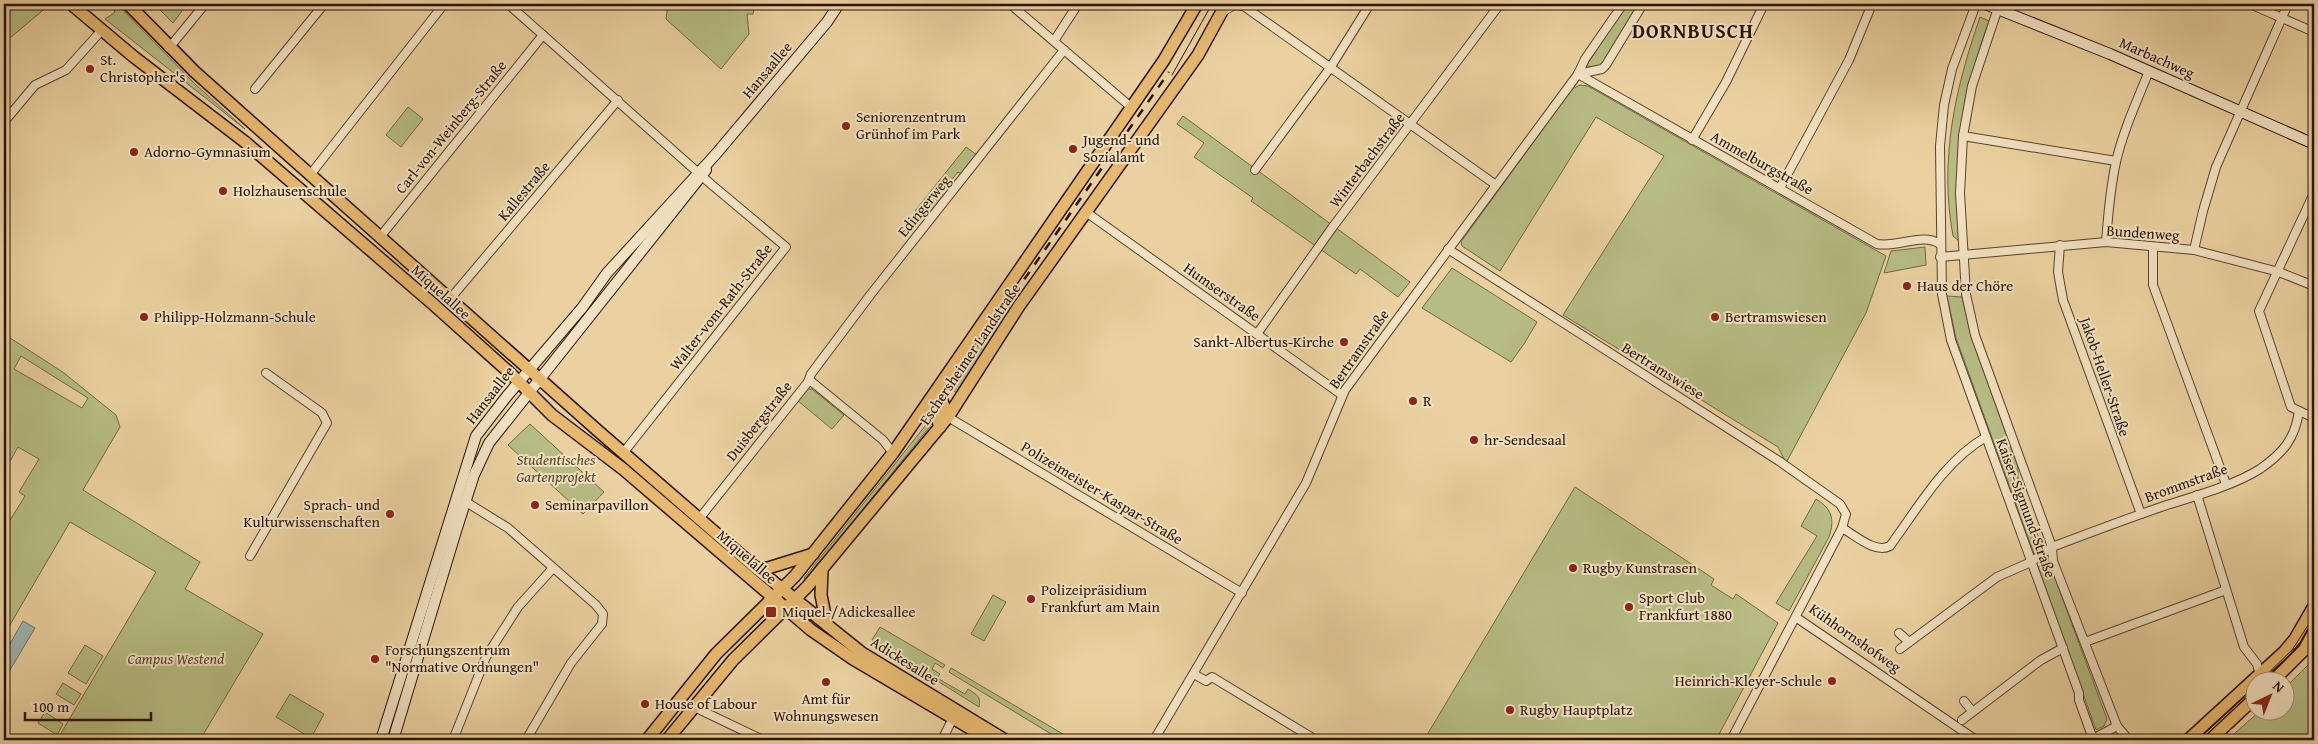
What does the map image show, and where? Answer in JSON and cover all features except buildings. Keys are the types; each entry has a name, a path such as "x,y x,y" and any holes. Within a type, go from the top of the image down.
{"main road":[{"name":"Miquelallee","path":"71,4 245,142 519,382 573,433 623,469 785,609"},
{"name":"Miquelallee","path":"128,4 170,48 380,237 699,519 795,600"},
{"name":"Hansaallee","path":"393,740 474,475 490,443 607,296 624,271 700,174 839,4"},
{"name":"Eschersheimer Landstraße","path":"647,740 716,654 782,589 813,554 893,452 1166,57 1197,4"},
{"name":"Marbachweg","path":"1986,4 2149,71 2314,144"},
{"name":"Eschersheimer Landstraße","path":"667,740 733,660 795,600 822,569 948,417 1019,306 1195,59 1224,8"},
{"name":"Hansaallee","path":"381,740 476,436 582,308 607,273 700,174"},
{"path":"934,395 936,414 940,427"},
{"path":"934,395 948,417"},
{"path":"923,411 948,417"},
{"path":"756,568 768,568 813,554"},
{"path":"822,569 821,595 827,625"},
{"name":"Adickesallee","path":"795,600 862,652 1006,740"},
{"path":"2263,672 2294,640 2314,606"},
{"name":"Adickesallee","path":"785,609 820,638 983,738"},
{"path":"2282,672 2304,650 2314,632"},
{"path":"2188,740 2246,688"},
{"path":"2210,740 2246,706"}],"street":[{"path":"170,48 205,4"},
{"path":"255,89 324,4"},
{"path":"310,174 444,4"},
{"path":"508,4 700,174"},
{"path":"1010,4 1131,108"},
{"path":"1054,40 1078,4"},
{"path":"1255,170 1330,68 1370,4"},
{"name":"Winterbachstraße","path":"1257,334 1332,228 1500,4"},
{"name":"Bertramstraße","path":"1154,740 1306,483 1342,395 1578,74 1585,59 1623,4"},
{"path":"1578,74 1602,69 1606,66 1642,4"},
{"path":"1692,140 1726,82 1764,4"},
{"path":"1780,188 1849,60 1872,4"},
{"name":"Kaiser-Sigmund-Straße","path":"1976,4 1952,69 1944,104 1940,146 1942,294 1951,340 2063,648 2092,740 2117,726"},
{"path":"2250,4 2314,32"},
{"path":"2194,250 2216,167 2288,4"},
{"path":"1224,8 1239,5 1245,8 1496,185"},
{"name":"Kaiser-Sigmund-Straße","path":"1998,8 1972,86 1963,136 1960,193 1966,294 1976,335 2052,547 2053,561 2117,726 2128,740"},
{"path":"4,122 35,85 66,70 102,30"},
{"name":"Carl-von-Weinberg-Straße","path":"380,237 543,34"},
{"name":"Edingerweg","path":"808,382 811,374 871,294 1064,50"},
{"path":"2106,242 2109,200 2116,161 2128,122 2149,71"},
{"name":"Ammelburgstraße","path":"1578,74 1878,244 1892,245 1925,239 1933,239 1940,244"},
{"name":"Kallestraße","path":"450,299 618,100"},
{"path":"1963,136 2034,146 2116,161"},
{"name":"Walter-vom-Rath-Straße","path":"624,452 786,247 700,174"},
{"path":"2314,194 2278,272 2271,282 2260,311 2291,407 2314,418"},
{"name":"Humserstraße","path":"1086,212 1342,395"},
{"name":"Bundenweg","path":"1964,254 2106,242 2194,250 2278,272 2314,286"},
{"name":"Jakob-Heller-Straße","path":"2060,245 2058,272 2062,300 2140,514"},
{"path":"2153,247 2153,284 2226,484"},
{"name":"Bertramswiese","path":"1448,249 1779,461 1835,500 1846,514 1842,528"},
{"path":"1940,257 1964,254"},
{"path":"250,556 327,424 322,413 266,373"},
{"name":"Duisbergstraße","path":"699,519 808,382 812,382 884,442 893,452"},
{"name":"Brommstraße","path":"1900,648 1996,577 2031,562 2052,547 2246,476 2273,458 2292,438 2296,430 2298,411"},
{"name":"Polizeimeister-Kaspar-Straße","path":"948,417 1242,593"},
{"path":"1842,528 1875,547 1884,549 1890,546 1945,471 1976,443 1986,437"},
{"path":"2197,495 2244,646 2258,664 2259,672"},
{"path":"466,502 508,528 596,605 603,614 603,619 571,663 526,740"},
{"name":"Kühhornshofweg","path":"1842,528 1797,618 1976,740"},
{"path":"453,740 486,657 518,607 553,568"},
{"path":"2085,642 2226,590"},
{"path":"1731,740 1797,618"},
{"path":"1900,633 1909,642"},
{"path":"1962,720 2041,660 2063,648"},
{"path":"1194,674 1206,681 1212,677 1316,740"},
{"path":"1964,701 1972,711"},
{"path":"694,707 763,740"},
{"path":"942,740 953,718"}],"green space":[{"path":"4,4 46,4 48,6 4,43"},
{"path":"117,4 196,85 245,129 105,19 114,13"},
{"path":"154,4 187,4 173,23"},
{"path":"668,4 755,4 753,14 747,14 749,34 721,69 666,19"},
{"path":"1626,4 1639,4 1602,66 1591,68 1587,65"},
{"path":"1980,17 1989,21 1979,50 1965,104 1958,156 1960,242 1953,236 1949,208 1949,152 1952,125 1963,71"},
{"path":"1580,85 1588,86 1886,256 1866,313 1786,463 1778,447 1563,315 1664,156 1596,117 1500,271 1462,246 1461,242 1572,89"},
{"path":"408,107 423,119 401,147 386,135"},
{"path":"1183,116 1410,282 1398,297 1360,269 1356,274 1251,201 1253,198 1194,157 1204,143 1177,124"},
{"path":"966,147 977,155 962,174 958,172 941,193 944,196 925,219 915,211"},
{"path":"1925,247 1926,265 1884,273 1891,251"},
{"path":"1452,268 1537,322 1511,362 1422,308"},
{"path":"1947,296 1962,297 1971,336 2018,467 2018,482 2043,549 2034,554 1956,338"},
{"path":"1005,301 1013,307 960,395 951,389"},
{"name":"Campus Westend","path":"4,334 64,373 116,415 120,427 83,490 200,562 185,589 263,634 200,740 57,740 156,572 70,522 4,635 4,523 7,525 25,496 19,492 39,459 18,447 4,472","holes":["21,356 88,398 82,408 14,369"]},
{"path":"807,389 812,389 844,415 832,429 798,401"},
{"path":"929,421 932,424 806,579 804,578"},
{"name":"Studentisches Gartenprojekt","path":"530,424 604,492 583,514 508,445"},
{"name":"Sport Club Frankfurt 1880","path":"1575,487 1714,579 1711,585 1733,599 1736,594 1778,623 1716,740 1424,740"},
{"path":"1816,499 1826,507 1831,515 1831,531 1789,611 1776,603 1817,536 1801,526"},
{"path":"2049,562 2107,719 2104,726 2096,730 2038,567"},
{"path":"993,595 1006,602 984,641 971,634"},
{"path":"880,627 945,665 943,668 935,663 932,669 940,674 937,678 965,694 968,689 974,693 979,698 979,707 872,640"},
{"path":"85,645 103,656 86,684 68,673"},
{"path":"2314,656 2314,740 2227,740 2248,722 2296,722 2296,677 2311,662"},
{"path":"951,668 1073,740 1061,740 949,672"},
{"path":"63,683 81,694 74,705 56,694"},
{"path":"290,694 324,714 311,738 276,717"},
{"path":"45,712 63,724 57,735 38,723"}],"shaded area":[{"path":"23,621 35,628 4,680 4,654"}],"tram line":[{"path":"1172,75 1212,4"},
{"path":"2269,672 2292,650 2314,616"},
{"path":"2196,740 2246,694"}],"railway":[{"path":"1014,294 1169,72"}],"place":[{"name":"St. Christopher's","path":"90,69"},
{"name":"Seniorenzentrum Grünhof im Park","path":"846,126"},
{"name":"Jugend- und Sozialamt","path":"1073,149"},
{"name":"Adorno-Gymnasium","path":"134,152"},
{"name":"Holzhausenschule","path":"223,191"},
{"name":"Haus der Chöre","path":"1907,286"},
{"name":"Philipp-Holzmann-Schule","path":"144,317"},
{"name":"Bertramswiesen","path":"1715,317"},
{"name":"Sankt-Albertus-Kirche","path":"1344,342"},
{"name":"R","path":"1413,401"},
{"name":"hr-Sendesaal","path":"1474,440"},
{"name":"Seminarpavillon","path":"535,505"},
{"name":"Sprach- und Kulturwissenschaften","path":"390,514"},
{"name":"Rugby Kunstrasen","path":"1573,568"},
{"name":"Polizeipräsidium Frankfurt am Main","path":"1031,599"},
{"name":"Sport Club Frankfurt 1880","path":"1629,607"},
{"name":"Miquel-/Adickesallee","path":"771,612"},
{"name":"Forschungszentrum \"Normative Ordnungen\"","path":"375,659"},
{"name":"Heinrich-Kleyer-Schule","path":"1832,681"},
{"name":"Amt für Wohnungswesen","path":"826,682"},
{"name":"House of Labour","path":"645,704"},
{"name":"Rugby Hauptplatz","path":"1510,710"}],"district":[{"name":"DORNBUSCH","path":"1693,31"}]}
